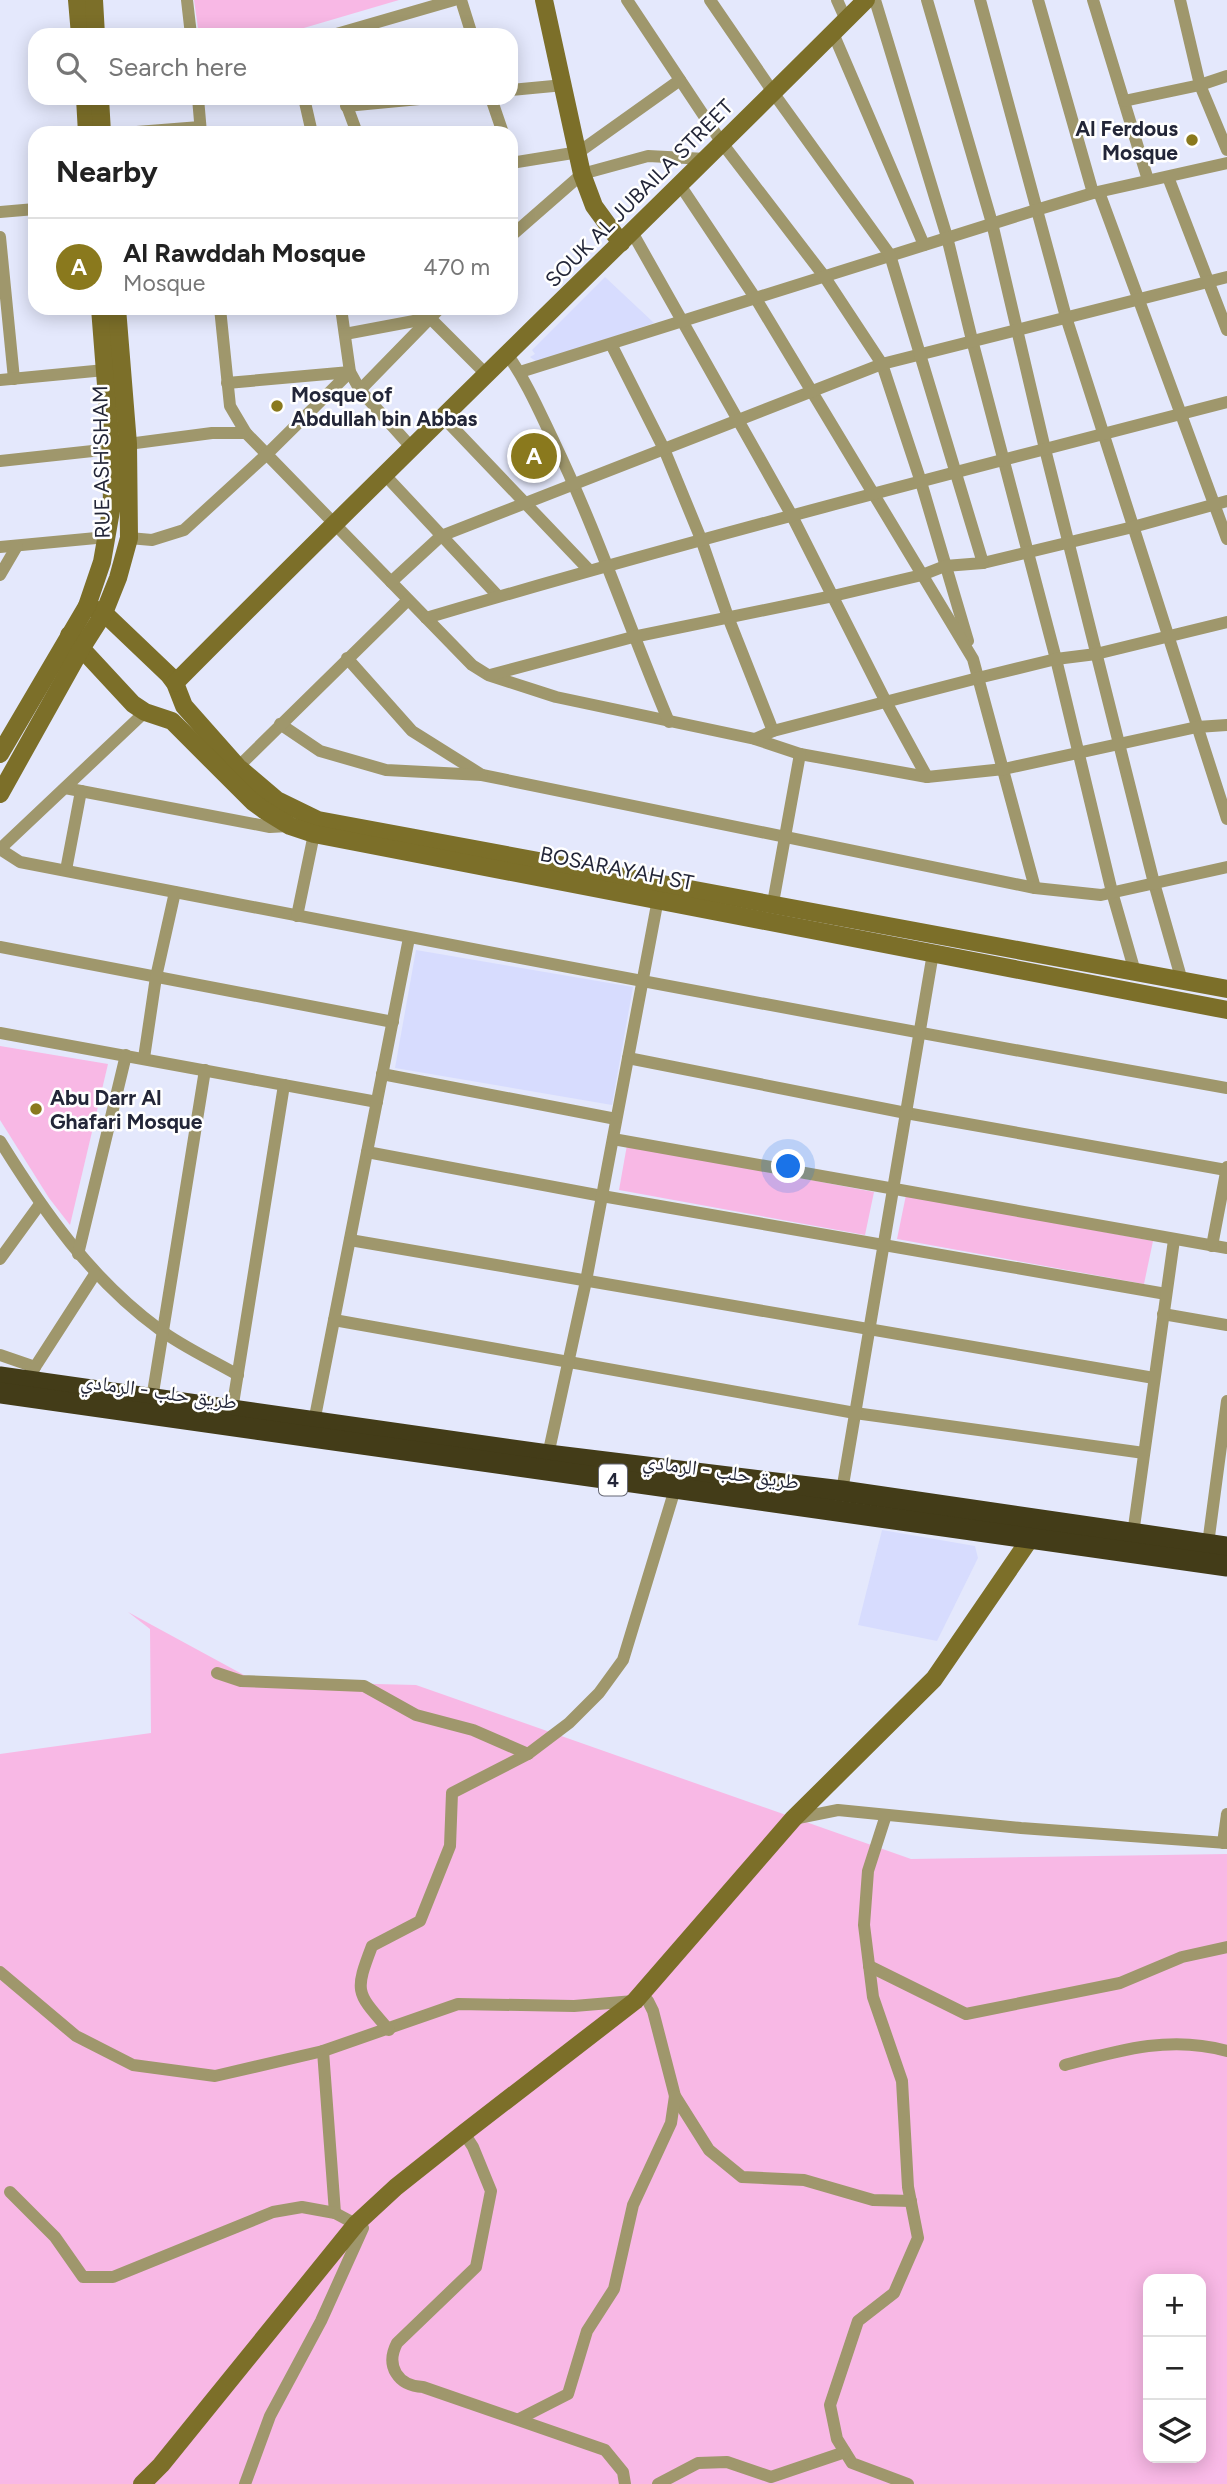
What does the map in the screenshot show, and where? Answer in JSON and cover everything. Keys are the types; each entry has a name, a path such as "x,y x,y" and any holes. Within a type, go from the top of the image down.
{"highway":[{"name":"طريق حلب - الرمادي","path":"0,1377 32,1374 152,1399 548,1455 842,1491 1217,1546"},
{"name":"طريق حلب - الرمادي","path":"0,1393 1227,1566"}],"street":[{"path":"77,0 79,28"},
{"path":"94,0 96,28"},
{"path":"187,0 190,28"},
{"path":"357,28 454,0"},
{"path":"461,0 470,28"},
{"path":"544,0 582,173 594,206 627,238 683,320 792,514 886,702 927,777"},
{"path":"627,0 722,143 824,276 882,364 921,482 973,659 1035,888"},
{"path":"710,0 773,93 890,255 983,563"},
{"path":"837,0 846,20"},
{"name":"SOUK AL JUBAILA STREET","path":"153,714 334,523 627,238 866,0"},
{"path":"875,0 947,237 1056,659 1112,892 1135,972"},
{"path":"927,0 992,223 1045,449 1154,883 1182,981"},
{"path":"979,0 1066,317 1226,810"},
{"path":"1038,0 1096,192 1181,414 1220,503 1227,539"},
{"path":"1093,0 1148,180"},
{"path":"1180,0 1200,85 1227,150"},
{"path":"833,33 925,245"},
{"path":"1124,101 1200,85 1227,76"},
{"path":"518,160 579,152 680,79"},
{"path":"518,89 564,85"},
{"path":"85,105 87,126"},
{"path":"100,105 102,126"},
{"path":"198,105 200,126"},
{"path":"306,105 310,126"},
{"path":"346,105 354,126"},
{"path":"493,105 501,126"},
{"path":"518,230 582,173 648,156 706,159"},
{"path":"520,372 1036,209 1096,192 1227,163"},
{"path":"1168,177 1227,330"},
{"path":"680,185 756,299 973,659"},
{"path":"0,212 28,210"},
{"path":"0,237 3,298 14,379"},
{"path":"391,582 441,536 575,486 882,364 1227,277"},
{"name":"RUE ASH'SHAM","path":"0,794 104,613 118,578 129,538 119,446 105,370 101,315"},
{"name":"RUE ASH'SHAM","path":"0,754 87,606 102,562 119,446 117,315"},
{"path":"221,315 230,406 246,433 472,665 488,675 555,697 755,739 800,754 927,777 1003,769 1197,727 1227,725"},
{"path":"342,315 350,372 360,390 411,447"},
{"path":"345,334 420,315"},
{"path":"360,390 426,315"},
{"path":"430,315 486,374"},
{"path":"611,344 663,449 701,539 727,617 773,732"},
{"path":"507,354 520,372 575,486 669,722"},
{"path":"0,380 105,370"},
{"path":"227,383 350,372"},
{"path":"129,538 152,540 184,530 266,455 350,372"},
{"path":"426,618 792,514 1227,402"},
{"path":"443,417 589,570"},
{"path":"0,461 212,433 246,433"},
{"path":"384,474 498,596"},
{"path":"488,675 633,637 922,575 945,566 983,563 1027,553 1220,503"},
{"path":"0,547 107,537"},
{"path":"0,575 17,546"},
{"path":"238,767 408,600"},
{"name":"BOSARAYAH ST","path":"87,606 104,613 177,689 184,706 238,767 277,800 318,820 1227,989"},
{"path":"755,739 978,678 1056,659 1097,654 1227,622"},
{"name":"BOSARAYAH ST","path":"69,635 134,704 172,720 253,802 290,826 314,834 1227,1010"},
{"path":"347,658 412,731 482,775"},
{"path":"153,714 65,788 0,849 20,862 409,938 920,1034 1227,1088"},
{"path":"280,724 320,751 386,770 482,775 1035,888 1101,895 1227,867"},
{"path":"773,903 800,754"},
{"path":"65,788 270,827 290,826"},
{"path":"66,870 82,791"},
{"path":"297,916 314,834"},
{"path":"144,1058 156,977 175,892"},
{"path":"548,1455 586,1281 658,899"},
{"path":"314,1422 409,938"},
{"path":"0,947 393,1022"},
{"path":"842,1491 933,953"},
{"path":"0,1033 377,1102"},
{"path":"78,1254 126,1055"},
{"path":"628,1058 906,1113 1227,1169 1212,1246"},
{"path":"152,1399 205,1070"},
{"path":"382,1074 616,1119"},
{"path":"232,1410 284,1085"},
{"path":"613,1139 1227,1248"},
{"path":"0,1142 40,1204 78,1254 126,1304 162,1331 238,1375"},
{"path":"367,1152 602,1196 1166,1294"},
{"path":"0,1259 40,1204"},
{"path":"350,1240 1154,1378"},
{"path":"1133,1534 1174,1240"},
{"path":"0,1355 32,1374 95,1273"},
{"path":"1163,1314 1227,1325"},
{"path":"334,1320 855,1413 1144,1452"},
{"path":"1217,1546 1227,1401"},
{"path":"389,2030 365,2001 359,1981 372,1946 420,1921 450,1846 453,1793 528,1754 569,1723 599,1693 623,1660 675,1489"},
{"path":"142,2484 161,2465 357,2222 396,2187 638,1998 793,1819 934,1679 1030,1539"},
{"path":"217,1673 241,1681 363,1686 416,1715 473,1730 528,1754"},
{"path":"793,1819 838,1810 1225,1843 1227,1814"},
{"path":"886,1815 867,1871 864,1925 873,1997 902,2081 911,2201 918,2238 894,2293 858,2321 830,2404 836,2439 852,2463 908,2484"},
{"path":"869,1966 967,2014 1120,1983 1182,1956 1227,1947"},
{"path":"0,1972 76,2036 133,2065 215,2076 323,2051 458,2004 574,2006 638,1998 648,2001 653,2011 675,2096 709,2150 742,2177 804,2180 873,2200 911,2201"},
{"path":"1065,2065 1126,2049 1182,2043 1227,2051"},
{"path":"323,2051 335,2213"},
{"path":"519,2419 569,2394 587,2330 614,2289 634,2205 671,2123 675,2096"},
{"path":"464,2133 473,2147 491,2191 477,2267 397,2343 393,2351 393,2370 405,2384 423,2387 605,2450 623,2472 625,2484"},
{"path":"10,2192 55,2237 83,2277 113,2277 273,2212 302,2207 335,2213 357,2222 363,2228 321,2320 270,2416 245,2484"},
{"path":"658,2484 698,2463 727,2462 778,2479 845,2452"}],"shaded area":[{"path":"194,0 399,0 304,28 198,28"},
{"path":"605,277 654,323 537,362 530,357 535,354 532,350"},
{"path":"416,950 633,987 612,1105 395,1068"},
{"path":"0,1046 108,1064 70,1225 49,1198 0,1120"},
{"path":"627,1145 874,1192 865,1235 619,1190"},
{"path":"906,1195 1153,1241 1144,1284 897,1239"},
{"path":"882,1530 975,1546 978,1558 937,1641 858,1625"},
{"path":"128,1612 255,1681 416,1685 911,1859 1227,1854 1227,2484 0,2484 0,1754 151,1733 150,1629"}],"place":[{"name":"Al Ferdous Mosque","path":"1192,140"},
{"name":"Mosque of Abdullah bin Abbas","path":"277,406"},
{"name":"Al Rawddah Mosque","path":"534,456"},
{"name":"Abu Darr Al Ghafari Mosque","path":"36,1109"}]}
